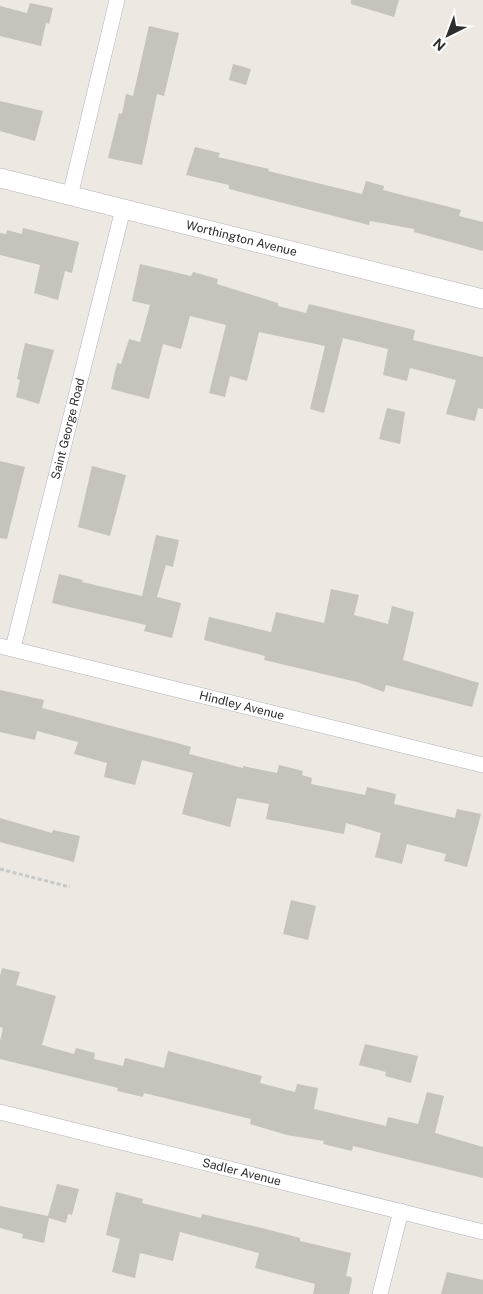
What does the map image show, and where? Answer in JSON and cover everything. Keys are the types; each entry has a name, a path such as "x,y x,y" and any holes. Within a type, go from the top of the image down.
{"street":[{"path":"70,196 117,0"},
{"name":"Worthington Avenue","path":"0,178 483,299"},
{"name":"Saint George Road","path":"6,647 123,209"},
{"name":"Hindley Avenue","path":"6,647 483,765"},
{"name":"Sadler Avenue","path":"0,1112 483,1232"},
{"path":"380,1294 401,1211"}],"path":[{"path":"0,869 70,888"}],"building":[{"path":"351,0 399,0 394,17 351,4"},
{"path":"30,3 53,8 49,24 46,23 41,46 0,36 0,6 27,13"},
{"path":"149,26 179,33 164,96 157,94 142,165 108,158 119,113 122,114 126,94 133,96"},
{"path":"233,64 251,69 246,85 229,80"},
{"path":"0,101 43,111 35,141 0,131"},
{"path":"195,147 220,153 218,157 362,194 366,181 384,186 383,190 461,210 459,216 483,222 483,251 414,232 414,229 370,221 369,225 229,189 229,185 186,175"},
{"path":"23,228 79,242 72,273 65,271 58,300 34,293 40,265 0,255 0,233 6,234 7,230 22,234"},
{"path":"140,264 191,276 193,272 218,279 217,284 278,303 278,306 306,313 309,304 415,330 413,340 483,357 483,409 478,408 475,421 446,414 456,380 410,368 407,381 383,375 388,349 343,338 324,413 310,409 325,346 259,332 247,381 230,376 225,397 209,393 226,325 190,316 181,349 163,344 149,399 111,389 117,363 121,364 129,339 140,342 150,305 132,301"},
{"path":"25,343 54,350 39,404 16,397 20,380 17,379"},
{"path":"387,408 405,412 400,444 379,439"},
{"path":"0,461 25,467 7,539 0,538"},
{"path":"92,466 126,475 110,536 78,527"},
{"path":"156,535 179,540 173,567 166,565 157,597 181,603 172,638 144,631 146,625 52,603 59,574 83,580 82,582 142,596"},
{"path":"331,589 359,595 354,615 388,624 392,606 414,612 403,660 479,683 472,707 386,685 384,692 357,682 264,660 265,656 204,640 209,617 271,632 276,612 324,623"},
{"path":"0,690 44,700 42,708 181,744 191,747 189,754 243,768 243,766 277,773 279,765 303,771 302,775 312,778 311,784 365,795 367,787 396,794 394,804 455,818 457,809 481,814 467,867 444,861 446,854 407,844 402,864 375,857 381,833 346,823 344,834 266,819 269,804 237,798 230,827 182,814 193,773 142,760 135,785 104,777 107,763 74,754 78,742 37,731 35,740 0,732"},
{"path":"0,818 52,833 53,830 80,836 74,862 0,842"},
{"path":"291,900 316,906 308,940 283,934"},
{"path":"2,968 20,972 16,985 56,996 42,1045 74,1054 76,1048 95,1053 94,1059 123,1066 125,1058 164,1068 168,1051 262,1076 260,1083 295,1092 297,1084 318,1088 314,1109 386,1126 388,1117 418,1124 427,1092 444,1096 435,1133 483,1147 483,1178 353,1146 352,1151 323,1144 324,1141 287,1135 250,1124 251,1119 144,1093 143,1097 117,1091 118,1088 0,1059 0,1041 3,1028 0,1027 0,976"},
{"path":"365,1044 418,1056 411,1083 385,1076 386,1072 359,1065"},
{"path":"57,1184 79,1189 72,1215 68,1214 66,1223 49,1218 44,1243 22,1238 23,1234 0,1228 0,1206 48,1216"},
{"path":"116,1192 143,1199 142,1203 201,1218 202,1214 266,1229 300,1238 300,1241 351,1253 346,1276 351,1277 352,1280 349,1294 313,1294 315,1284 255,1268 259,1253 180,1232 173,1261 140,1253 135,1278 112,1272 120,1239 106,1235"},
{"path":"447,1272 483,1280 483,1294 441,1294"}]}
